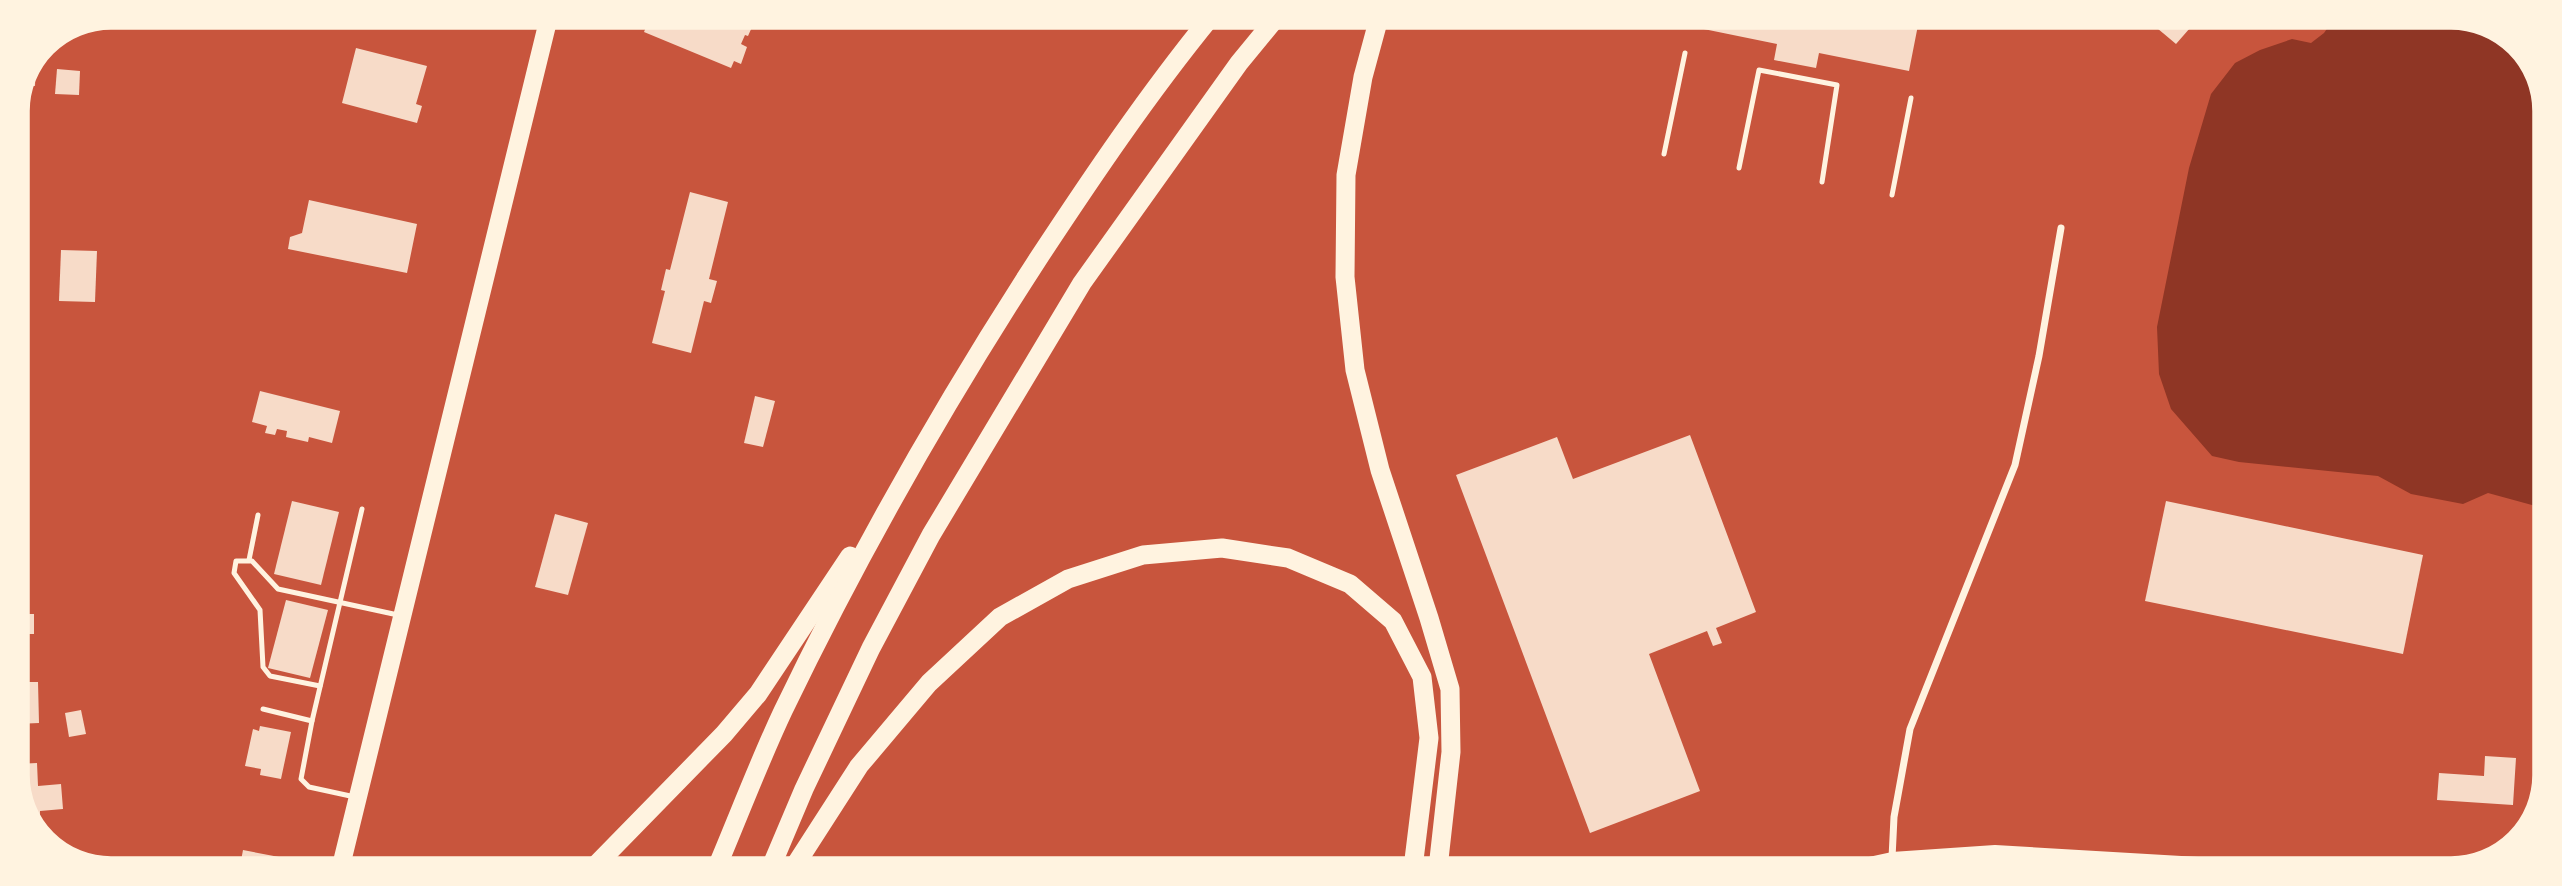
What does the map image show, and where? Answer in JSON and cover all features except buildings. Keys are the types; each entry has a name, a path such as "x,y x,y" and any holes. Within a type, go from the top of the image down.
{"highway":[{"path":"720,858 782,712 914,462 985,342 1075,203 1202,28"},
{"path":"775,858 804,789 871,648 938,523 1082,283 1239,63 1268,28"},
{"path":"1375,28 1363,77 1346,175 1345,277 1355,370 1380,470 1450,689 1451,752 1439,858"},
{"path":"602,858 724,734 758,694 914,462"},
{"path":"800,858 859,766 929,683 1000,617 1068,579 1143,555 1222,548 1288,558 1350,584 1393,621 1422,677 1429,738 1414,858"}],"main road":[{"path":"343,858 546,28"}],"street":[{"path":"2061,228 2039,356 2015,465 1910,729 1894,817 1892,858 1995,851 2113,858"}],"lane":[{"path":"1664,154 1685,53"},
{"path":"1740,168 1759,70 1837,85 1822,182"},
{"path":"1892,195 1911,98"},
{"path":"358,798 309,787 301,779 312,720 362,509"},
{"path":"249,560 258,515"},
{"path":"320,687 270,676 263,667 260,610 234,573 236,561 249,560 278,589 403,616"},
{"path":"263,709 312,720"}],"shaded area":[{"path":"2327,28 2451,28 2478,32 2510,52 2528,79 2534,106 2534,506 2488,493 2463,504 2411,494 2378,476 2239,462 2212,456 2171,409 2159,374 2157,327 2189,168 2211,94 2235,63 2260,50 2292,39 2311,43"}]}
